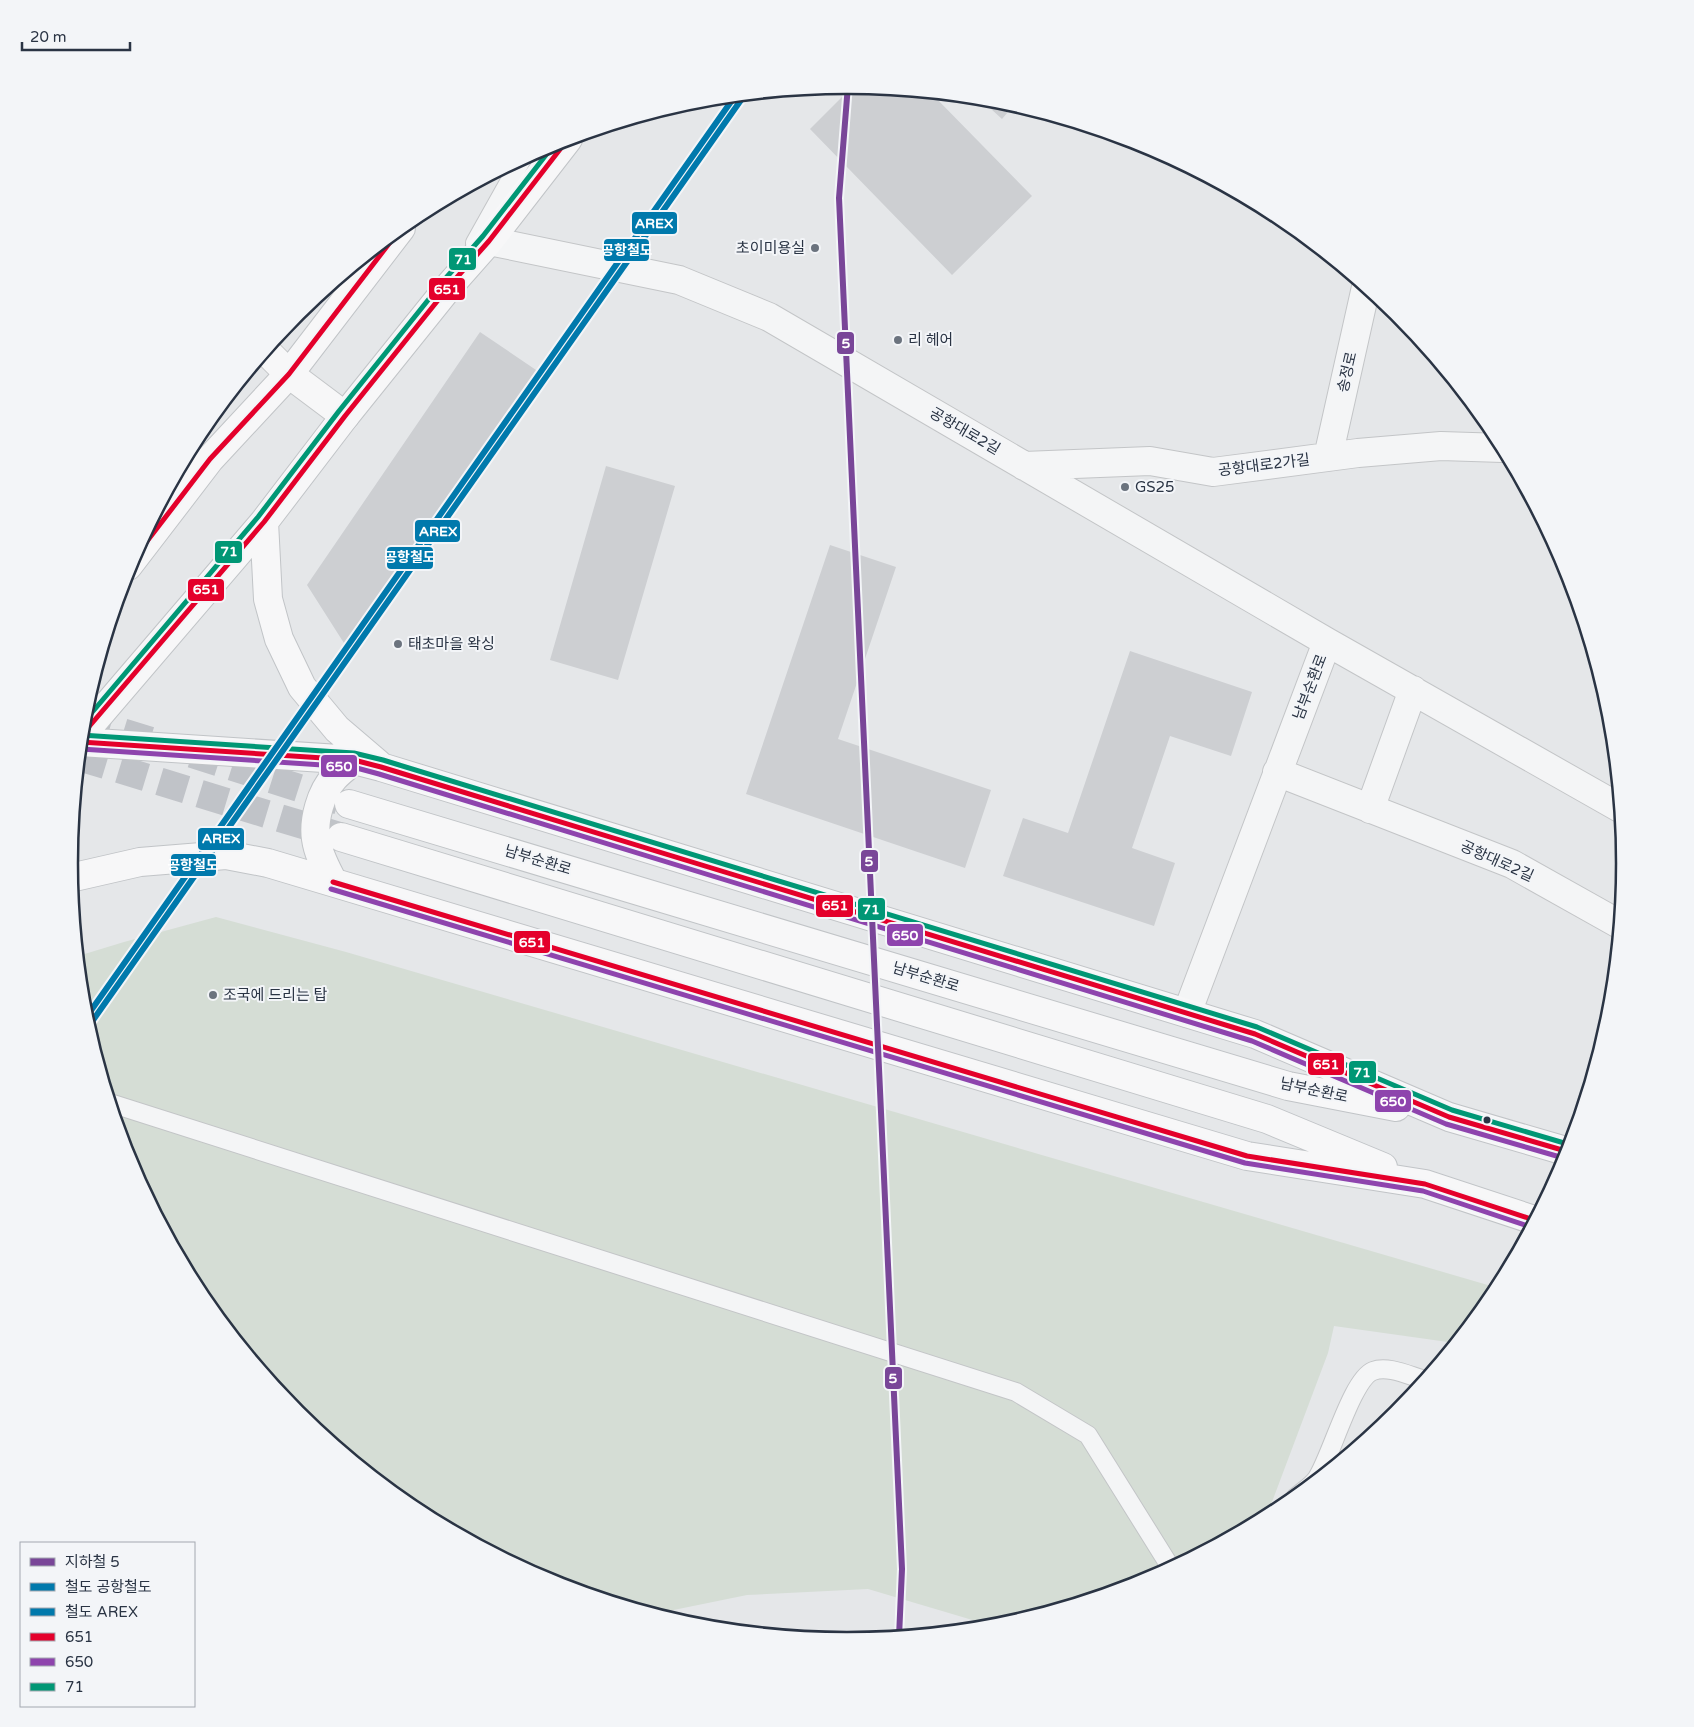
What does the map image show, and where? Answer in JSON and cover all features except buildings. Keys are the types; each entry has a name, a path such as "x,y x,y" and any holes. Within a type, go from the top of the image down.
{"main road":[{"path":"90,725 264,522 345,416 451,284 489,240 559,151"},
{"path":"158,522 210,459 288,374 385,249"},
{"path":"269,355 288,374 345,416"},
{"path":"264,522 268,599 279,639 302,687 337,729 381,767"},
{"name":"남부순환로","path":"87,742 354,760 381,767 1255,1034 1449,1117"},
{"path":"333,882 321,858 315,838 318,809 330,783 354,760"},
{"name":"남부순환로","path":"349,804 1288,1086 1449,1117 1561,1150"},
{"path":"341,837 1267,1119 1425,1184 1529,1218"},
{"path":"78,876 140,862 226,856 268,863 1247,1156 1425,1184"}],"street":[{"name":"공항대로2길","path":"489,240 679,280 769,317 1327,642 1614,805"},
{"name":"송정로","path":"1328,457 1364,294"},
{"name":"공항대로2가길","path":"1024,466 1150,461 1213,472 1328,457 1441,446 1494,448"},
{"name":"남부순환로","path":"1187,1012 1327,642"},
{"path":"1370,809 1413,690"},
{"name":"공항대로2길","path":"1277,772 1512,864 1614,921"}],"lane":[{"path":"451,284 516,169"},
{"path":"116,1105 1016,1392 1088,1435 1168,1562"},
{"path":"1322,1468 1356,1390 1368,1373 1374,1370 1387,1369 1419,1378"}],"shaded area":[{"path":"216,917 346,952 1490,1286 1449,1342 1334,1326 1328,1353 1271,1506 1232,1530 1187,1554 1094,1592 1046,1607 977,1621 868,1589 747,1595 667,1611 648,1607 600,1592 507,1554 462,1530 419,1503 379,1474 303,1408 268,1371 237,1332 207,1291 157,1204 136,1158 118,1111 104,1063 92,1014 83,954"}],"tunnel":[{"path":"91,722 151,741"},
{"path":"192,754 346,803"},
{"path":"85,759 339,836"}],"metro line":[{"name":"5","path":"847,94 839,198 902,1569 899,1631"}],"rail line":[{"name":"AREX","path":"93,1020 739,102"},
{"name":"공항철도","path":"91,1010 730,104"}],"transit line":[{"name":"651","path":"90,725 264,522 345,416 451,284 489,241 559,151"},
{"name":"71","path":"92,712 258,517 339,411 445,279 483,236 545,157"},
{"name":"651","path":"151,536 210,459 289,374 385,248"},
{"name":"71","path":"88,735 354,753 383,760 1257,1027 1452,1110 1564,1143"},
{"name":"651","path":"87,742 354,760 381,767 1255,1034 1449,1117 1561,1150"},
{"name":"650","path":"86,749 353,767 379,774 1252,1041 1446,1124 1559,1157"},
{"name":"651","path":"333,882 1247,1156 1425,1184 1529,1218"},
{"name":"650","path":"331,889 1245,1163 1423,1191 1525,1225"}],"place":[{"name":"초이미용실","path":"815,248"},
{"name":"리 헤어","path":"898,340"},
{"name":"GS25","path":"1125,487"},
{"name":"태초마을 왁싱","path":"398,644"},
{"name":"조국에 드리는 탑","path":"213,995"}]}
